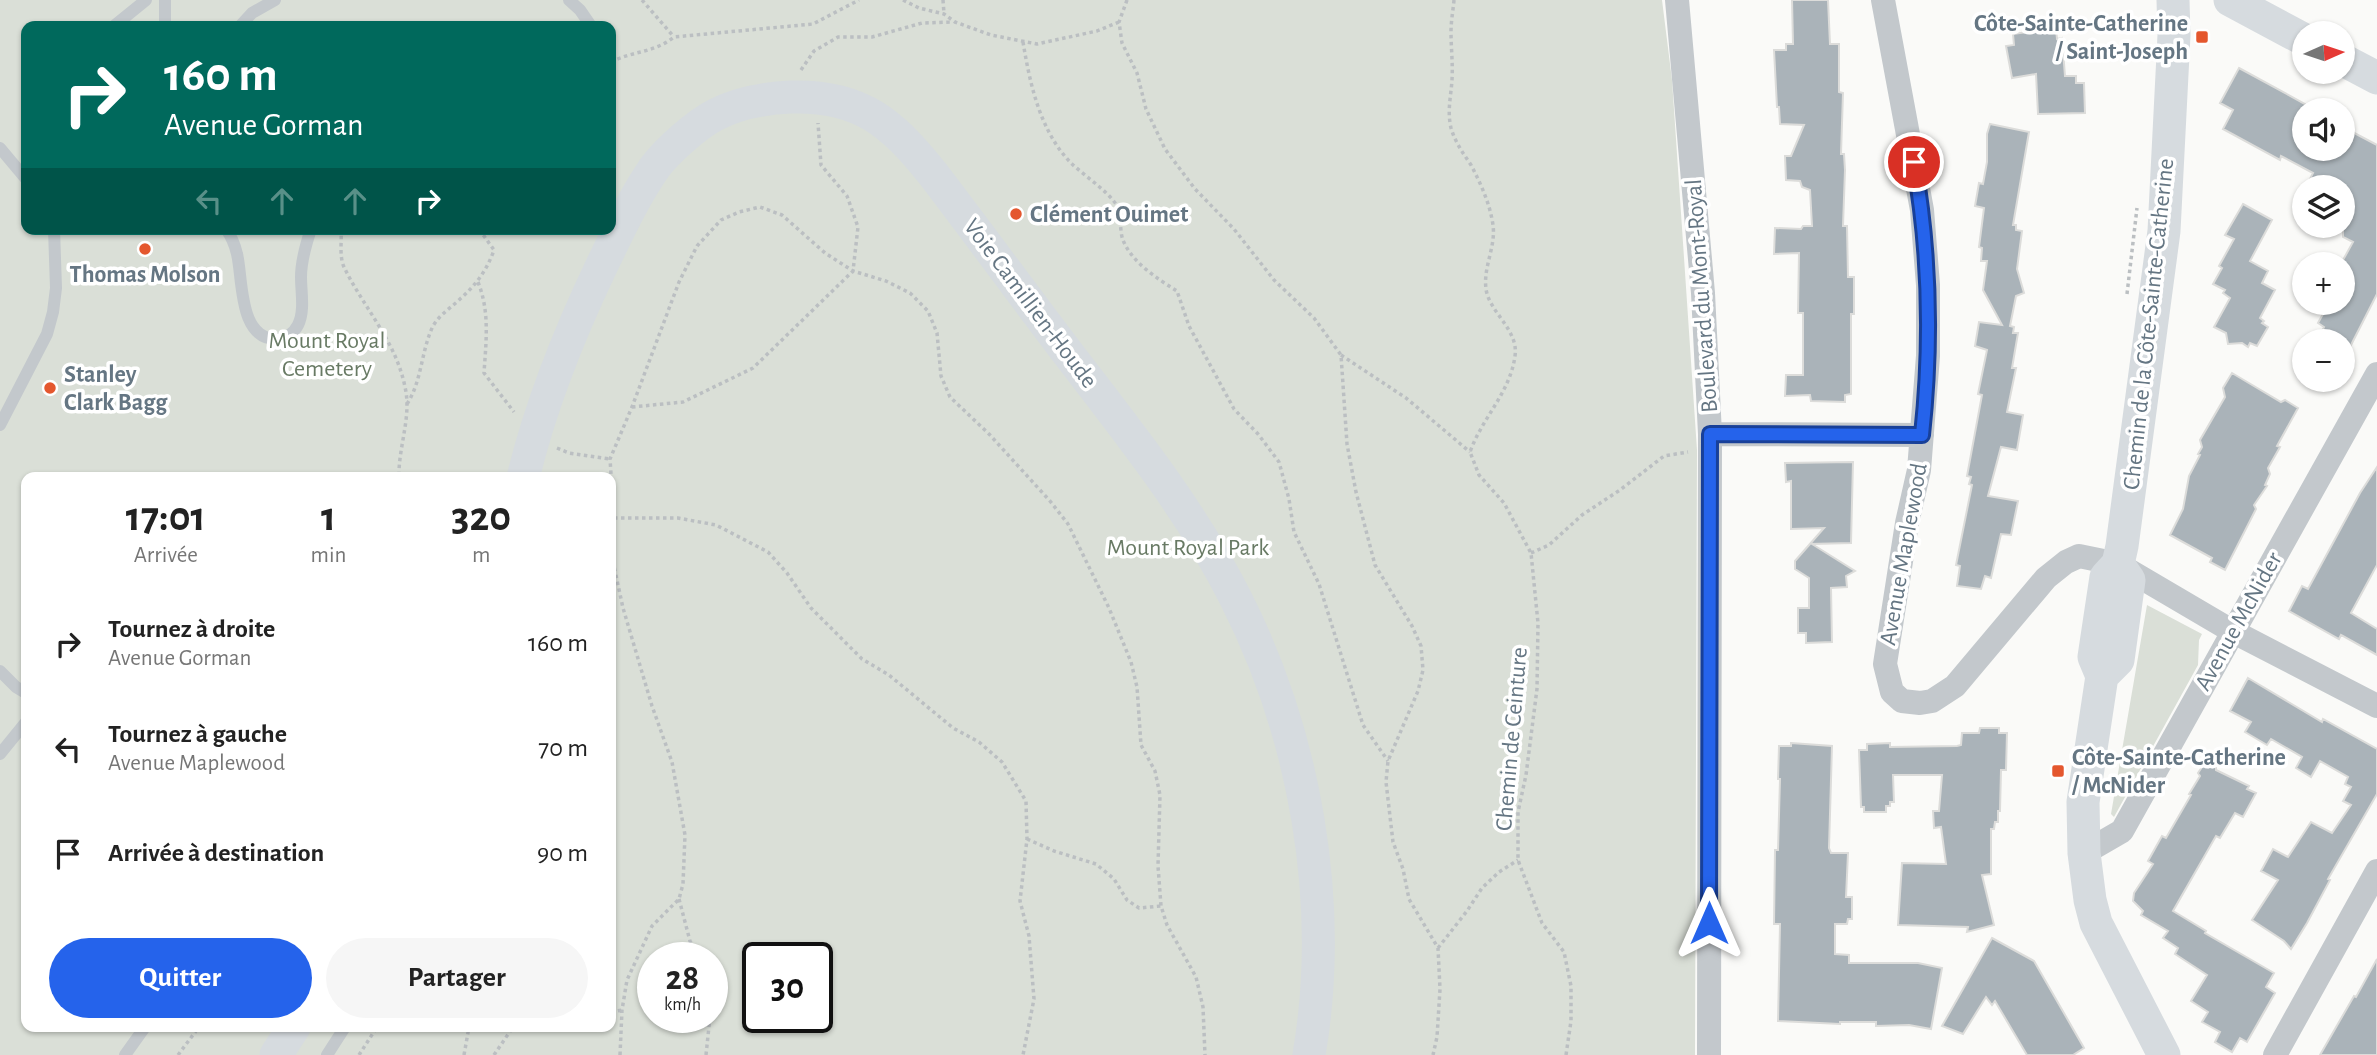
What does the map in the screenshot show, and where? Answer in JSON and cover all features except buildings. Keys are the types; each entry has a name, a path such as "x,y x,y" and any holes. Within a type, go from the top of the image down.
{"street":[{"name":"Boulevard du Mont-Royal","path":"1677,0 1703,293 1709,1055"},
{"name":"Avenue Maplewood","path":"1883,0 1922,210 1928,285 1928,356 1919,470 1907,523 1886,650 1886,678 1892,692 1902,701 1920,703 1932,701 1955,686 2046,578 2066,562 2079,556 2119,565"},
{"name":"Chemin de la Côte-Sainte-Catherine","path":"2164,1055 2096,923 2084,853 2083,802 2102,676 2118,660 2129,580 2119,565 2164,231 2174,35 2173,0"},
{"path":"2230,0 2292,33"},
{"path":"2356,67 2377,78"},
{"name":"Voie Camillien-Houde","path":"616,203 653,145 671,125 696,106 727,91 754,83 807,88 844,85 869,93 901,113 926,138 1202,519 1236,577 1265,636 1285,689 1319,828 1326,897 1328,961 1320,1055"},
{"name":"Voie Camillien-Houde","path":"525,472 542,409 572,330 612,244 657,166 697,128 720,113 747,103 807,88 862,109 885,122 917,154 1119,419 1206,546 1234,595 1260,651 1280,705 1299,781 1311,848 1318,967 1309,1055"},
{"path":"514,472 525,423 546,354 598,235"},
{"name":"Avenue McNider","path":"2084,853 2122,831 2377,374"},
{"path":"1703,442 1922,435"},
{"path":"2119,565 2232,631 2377,706"},
{"path":"2274,1055 2377,871"},
{"path":"264,1055 279,1032"},
{"path":"276,1055 292,1032"}],"lane":[{"path":"120,21 146,0"},
{"path":"165,0 165,21"},
{"path":"245,21 252,13 275,0"},
{"path":"569,0 588,21"},
{"path":"0,148 21,172"},
{"path":"0,425 47,334 56,288 54,235"},
{"path":"229,235 237,252 243,298 250,321 265,338 278,339 289,336 298,327 302,315 301,274 309,235"},
{"path":"0,671 21,690"},
{"path":"0,754 21,728"},
{"path":"125,1055 141,1032"},
{"path":"327,1055 342,1032"}],"path":[{"path":"642,0 674,37"},
{"path":"616,60 664,45 674,37 813,24 859,0"},
{"path":"902,0 919,8 944,14 955,22 991,35 1037,44 1097,31 1119,22"},
{"path":"943,0 944,14"},
{"path":"1127,0 1119,22 1122,43 1137,73 1146,109 1165,149 1195,189 1234,229 1274,280 1314,318 1341,355 1406,397 1470,452 1476,437 1507,386 1516,347 1488,298 1486,289 1494,239 1491,213 1484,192 1457,146 1451,127 1449,95 1452,82 1451,27 1454,0"},
{"path":"632,407 683,402 753,368 853,271 858,227 847,196 821,165 818,134 807,88 814,51 838,37 872,37 922,23 955,22"},
{"path":"1023,42 1030,84 1057,146 1071,163 1117,205 1124,241 1136,260 1177,291 1189,326 1234,409 1279,462 1289,499 1294,533 1319,584 1363,725 1388,761"},
{"name":"Chemin de la Côte-Sainte-Catherine","path":"2126,295 2137,206"},
{"path":"611,472 610,459 679,282 697,246 721,220 760,207 782,215 825,253 853,271 886,281 910,293 929,311 937,333 941,376 950,397 989,434 1068,524 1097,580 1131,662 1137,687 1141,745 1155,771 1160,795 1158,866 1161,906 1167,925 1196,978 1203,1007 1205,1055"},
{"path":"341,235 342,264 390,345 405,387 407,404 399,453 399,472"},
{"path":"407,404 414,393 434,325 478,282 489,264 494,250 484,235"},
{"path":"478,282 484,295 487,320 484,373 508,406"},
{"path":"1341,355 1348,444 1356,492 1375,565 1421,646 1423,670 1419,691 1388,761 1386,782 1393,842 1403,869 1409,899 1438,948 1440,989 1433,1055"},
{"path":"1531,553 1549,545 1582,515 1664,456 1703,442"},
{"path":"554,446 569,453 610,459"},
{"name":"Chemin de Ceinture","path":"1470,452 1479,475 1504,503 1531,553 1538,623 1537,689 1527,775 1518,812 1518,860 1542,923 1564,952 1571,986 1571,1021 1566,1055"},
{"path":"616,518 678,518 716,525 768,552 787,573 811,608 862,659 889,675 953,728 979,742 1002,762 1026,801 1027,839 1020,901 1030,947 1034,999 1023,1055"},
{"path":"616,576 652,706 672,762 685,835 684,884 679,898 652,926 634,963 622,1010 620,1055"},
{"path":"1027,839 1096,864 1114,878 1127,900 1139,908 1161,906"},
{"path":"1438,948 1482,888 1499,872 1518,860"},
{"path":"679,898 690,942"},
{"path":"616,1012 622,1010"},
{"path":"178,1055 195,1032"},
{"path":"359,1055 374,1032"},
{"path":"464,1055 469,1032"},
{"path":"494,1055 510,1032"},
{"path":"706,1055 708,1033"}],"green space":[{"name":"Mount Royal Park","path":"0,0 1662,0 1672,80 1697,450 1695,1055 0,1055"},
{"path":"2147,605 2202,634 2199,640 2198,665 2114,817 2111,814"}],"place":[{"name":"Côte-Sainte-Catherine / Saint-Joseph","path":"2202,37"},
{"name":"Clément Ouimet","path":"1016,214"},
{"name":"Thomas Molson","path":"145,249"},
{"name":"Stanley Clark Bagg","path":"50,388"},
{"name":"Côte-Sainte-Catherine / McNider","path":"2058,771"}],"route":[{"path":"1709,923 1710,434 1922,435 1928,356 1928,285 1922,210 1914,162"}],"park label":[{"name":"Mount Royal Cemetery","path":"327,354"}]}
